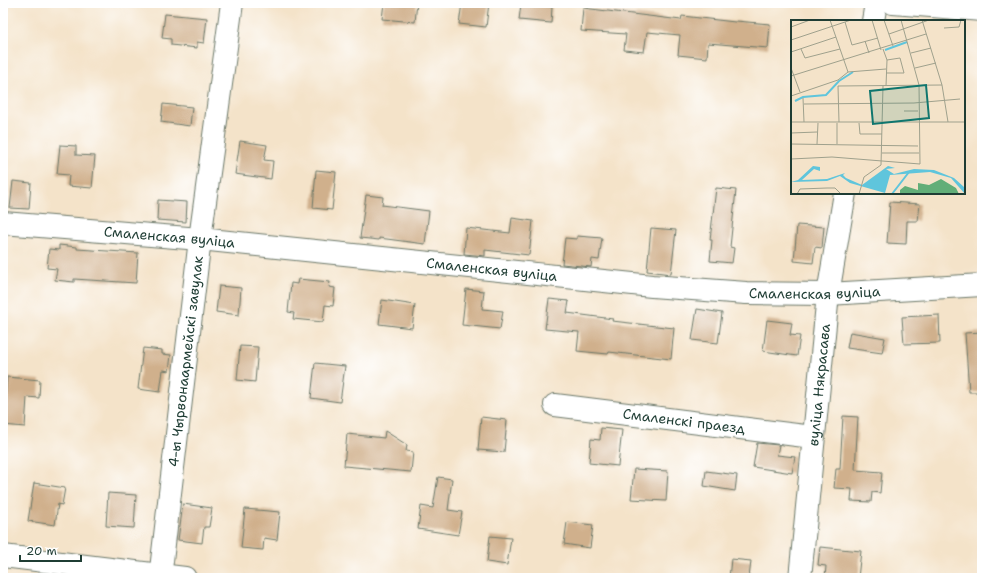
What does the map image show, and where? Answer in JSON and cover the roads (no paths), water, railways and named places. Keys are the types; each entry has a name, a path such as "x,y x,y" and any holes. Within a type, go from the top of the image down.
{"street":[{"name":"4-ы Чырвонаармейскі завулак","path":"160,577 200,240 232,3"},
{"path":"874,20 876,3"},
{"path":"893,3 982,10"},
{"name":"вуліца Някрасава","path":"800,578 828,294 845,194"},
{"name":"Смаленская вуліца","path":"3,223 200,240 652,286 746,294 828,294 982,285"},
{"name":"Смаленскі праезд","path":"555,405 813,437"},
{"path":"3,556 160,577 185,578"}]}
